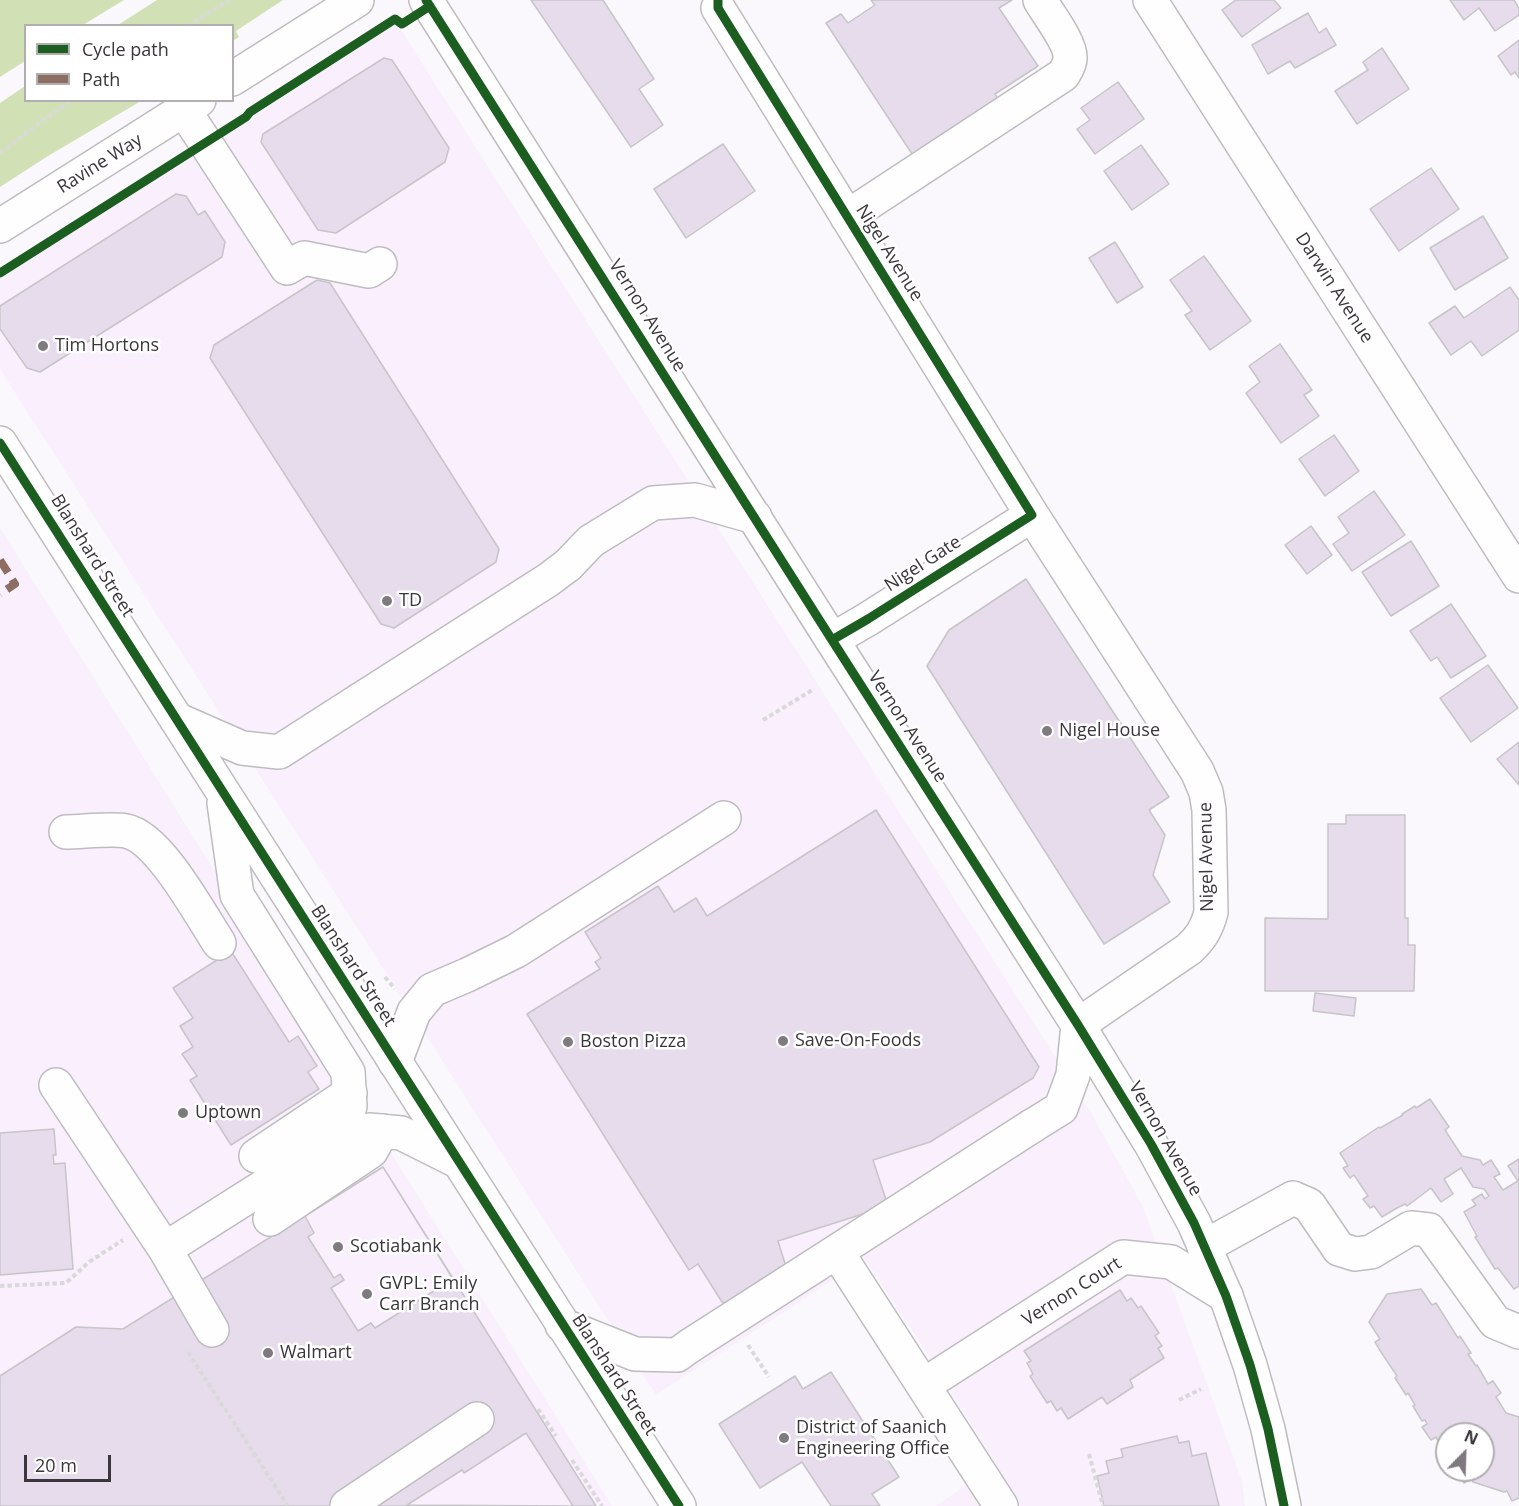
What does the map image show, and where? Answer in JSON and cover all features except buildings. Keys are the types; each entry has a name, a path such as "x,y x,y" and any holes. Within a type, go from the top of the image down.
{"main road":[{"path":"234,79 357,0"},
{"name":"Vernon Avenue","path":"426,0 1078,1025 1151,1144 1194,1223 1226,1296 1250,1365 1285,1504"},
{"path":"847,217 1063,75 1071,56 1069,47 1040,0"},
{"name":"Darwin Avenue","path":"1150,0 1519,576"},
{"name":"Nigel Avenue","path":"718,8 1032,515 1197,771 1206,792 1209,810 1211,912 1207,926 1200,938 1189,949 1078,1025"},
{"path":"192,105 287,268 304,258 369,271 380,264"},
{"name":"Ravine Way","path":"0,226 192,105"},
{"name":"Blanshard Street","path":"0,443 679,1506"},
{"path":"176,719 242,748 279,752 548,580 568,565 591,541 653,503 695,500 755,517"},
{"name":"Nigel Gate","path":"832,640 1032,515"},
{"path":"222,792 237,895 348,1072 350,1106 342,1137"},
{"path":"395,1062 414,1012 432,990 516,951 724,818"},
{"path":"66,832 127,831 145,839 159,852 219,943"},
{"path":"562,1325 635,1354 676,1355 1061,1108 1073,1075 1078,1025"},
{"path":"56,1085 157,1236 212,1330"},
{"path":"256,1156 350,1093"},
{"path":"157,1236 342,1137 369,1130 401,1133 458,1161"},
{"path":"270,1219 371,1151 382,1131"},
{"path":"1204,1247 1293,1198 1309,1205 1340,1249 1355,1254 1371,1252 1411,1228 1429,1230 1495,1322 1519,1332"},
{"path":"837,1252 1001,1506"},
{"name":"Vernon Court","path":"924,1385 1123,1257 1171,1262 1226,1296"},
{"path":"347,1506 477,1419"}],"path":[{"path":"191,24 229,0"},
{"path":"0,153 69,102"},
{"path":"763,720 814,689"},
{"path":"0,1286 66,1283 89,1262 157,1236"},
{"path":"731,1320 769,1377"},
{"path":"182,1344 288,1506"},
{"path":"1179,1400 1201,1389"},
{"path":"538,1409 556,1436"},
{"path":"1089,1454 1103,1506"},
{"path":"572,1460 602,1506"}],"shaded area":[{"path":"397,24 1091,1113 1143,1207 1242,1481 1245,1506 936,1506 996,1464 865,1259 656,1395 0,369 0,277"},
{"name":"Uptown","path":"0,528 120,720 612,1506 0,1506"}],"green space":[{"path":"0,0 124,0 85,24 24,24 24,62 0,77"},
{"path":"157,0 283,0 236,31 239,37 234,40 234,24 120,24"},
{"path":"24,87 24,102 139,102 0,187 0,103"}],"marked path":[{"path":"0,560 15,584 0,594"}],"cycle path":[{"path":"426,0 1078,1025 1151,1144 1194,1223 1226,1296 1250,1365 1268,1429 1284,1506"},
{"path":"718,0 718,8 1032,515 832,640"},
{"path":"0,273 246,117 250,112 395,19 402,24 430,6"},
{"path":"0,443 679,1506"}],"place":[{"name":"Tim Hortons","path":"43,346"},
{"name":"TD","path":"387,601"},
{"name":"Nigel House","path":"1047,731"},
{"name":"Save-On-Foods","path":"783,1041"},
{"name":"Boston Pizza","path":"568,1042"},
{"name":"Uptown","path":"183,1113"},
{"name":"Scotiabank","path":"338,1247"},
{"name":"GVPL: Emily Carr Branch","path":"367,1294"},
{"name":"Walmart","path":"268,1353"},
{"name":"District of Saanich Engineering Office","path":"784,1438"}]}
